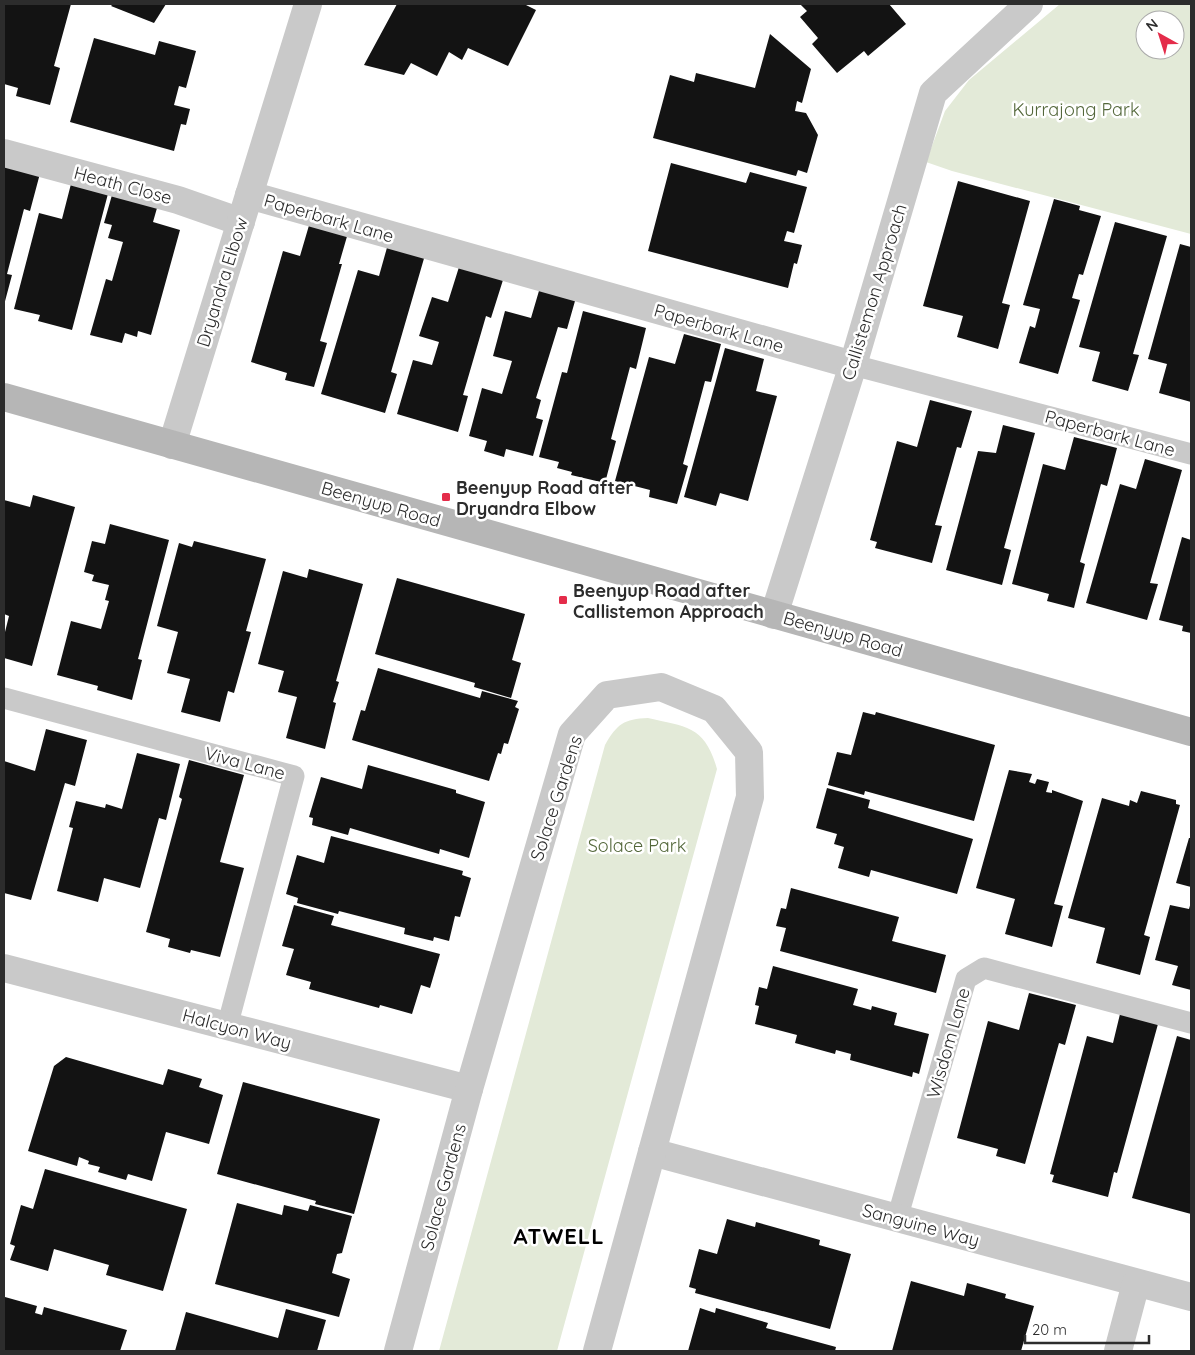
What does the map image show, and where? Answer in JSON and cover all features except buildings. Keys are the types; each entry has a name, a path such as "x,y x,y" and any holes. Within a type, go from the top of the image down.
{"street":[{"name":"Dryandra Elbow","path":"172,445 308,4"},
{"name":"Callistemon Approach","path":"774,615 853,365 933,93 1028,4"},
{"name":"Heath Close","path":"4,153 178,200 241,222"},
{"name":"Paperbark Lane","path":"249,195 853,365"},
{"name":"Beenyup Road","path":"4,397 1191,732"},
{"name":"Solace Gardens","path":"398,1351 470,1089 572,734 607,695 661,687 714,709 749,752 750,797 597,1351"},
{"name":"Halcyon Way","path":"5,974 227,1027 470,1089"},
{"name":"Sanguine Way","path":"652,1152 1191,1297"},
{"path":"1118,1351 1136,1283"}],"lane":[{"name":"Paperbark Lane","path":"853,365 1191,454"},
{"name":"Viva Lane","path":"4,698 294,776 227,1027"},
{"name":"Wisdom Lane","path":"897,1218 966,979 984,968 1191,1023"}],"green space":[{"name":"Kurrajong Park","path":"1060,4 1191,4 1191,234 952,171 926,162 945,111 969,80"},
{"name":"Solace Park","path":"648,718 684,727 700,736 707,744 717,769 557,1351 439,1351 605,745 613,732 622,724 627,721"}],"place":[{"name":"Beenyup Road after Dryandra Elbow","path":"446,497"},
{"name":"Beenyup Road after Callistemon Approach","path":"563,600"}],"district":[{"name":"ATWELL","path":"559,1236"}]}
